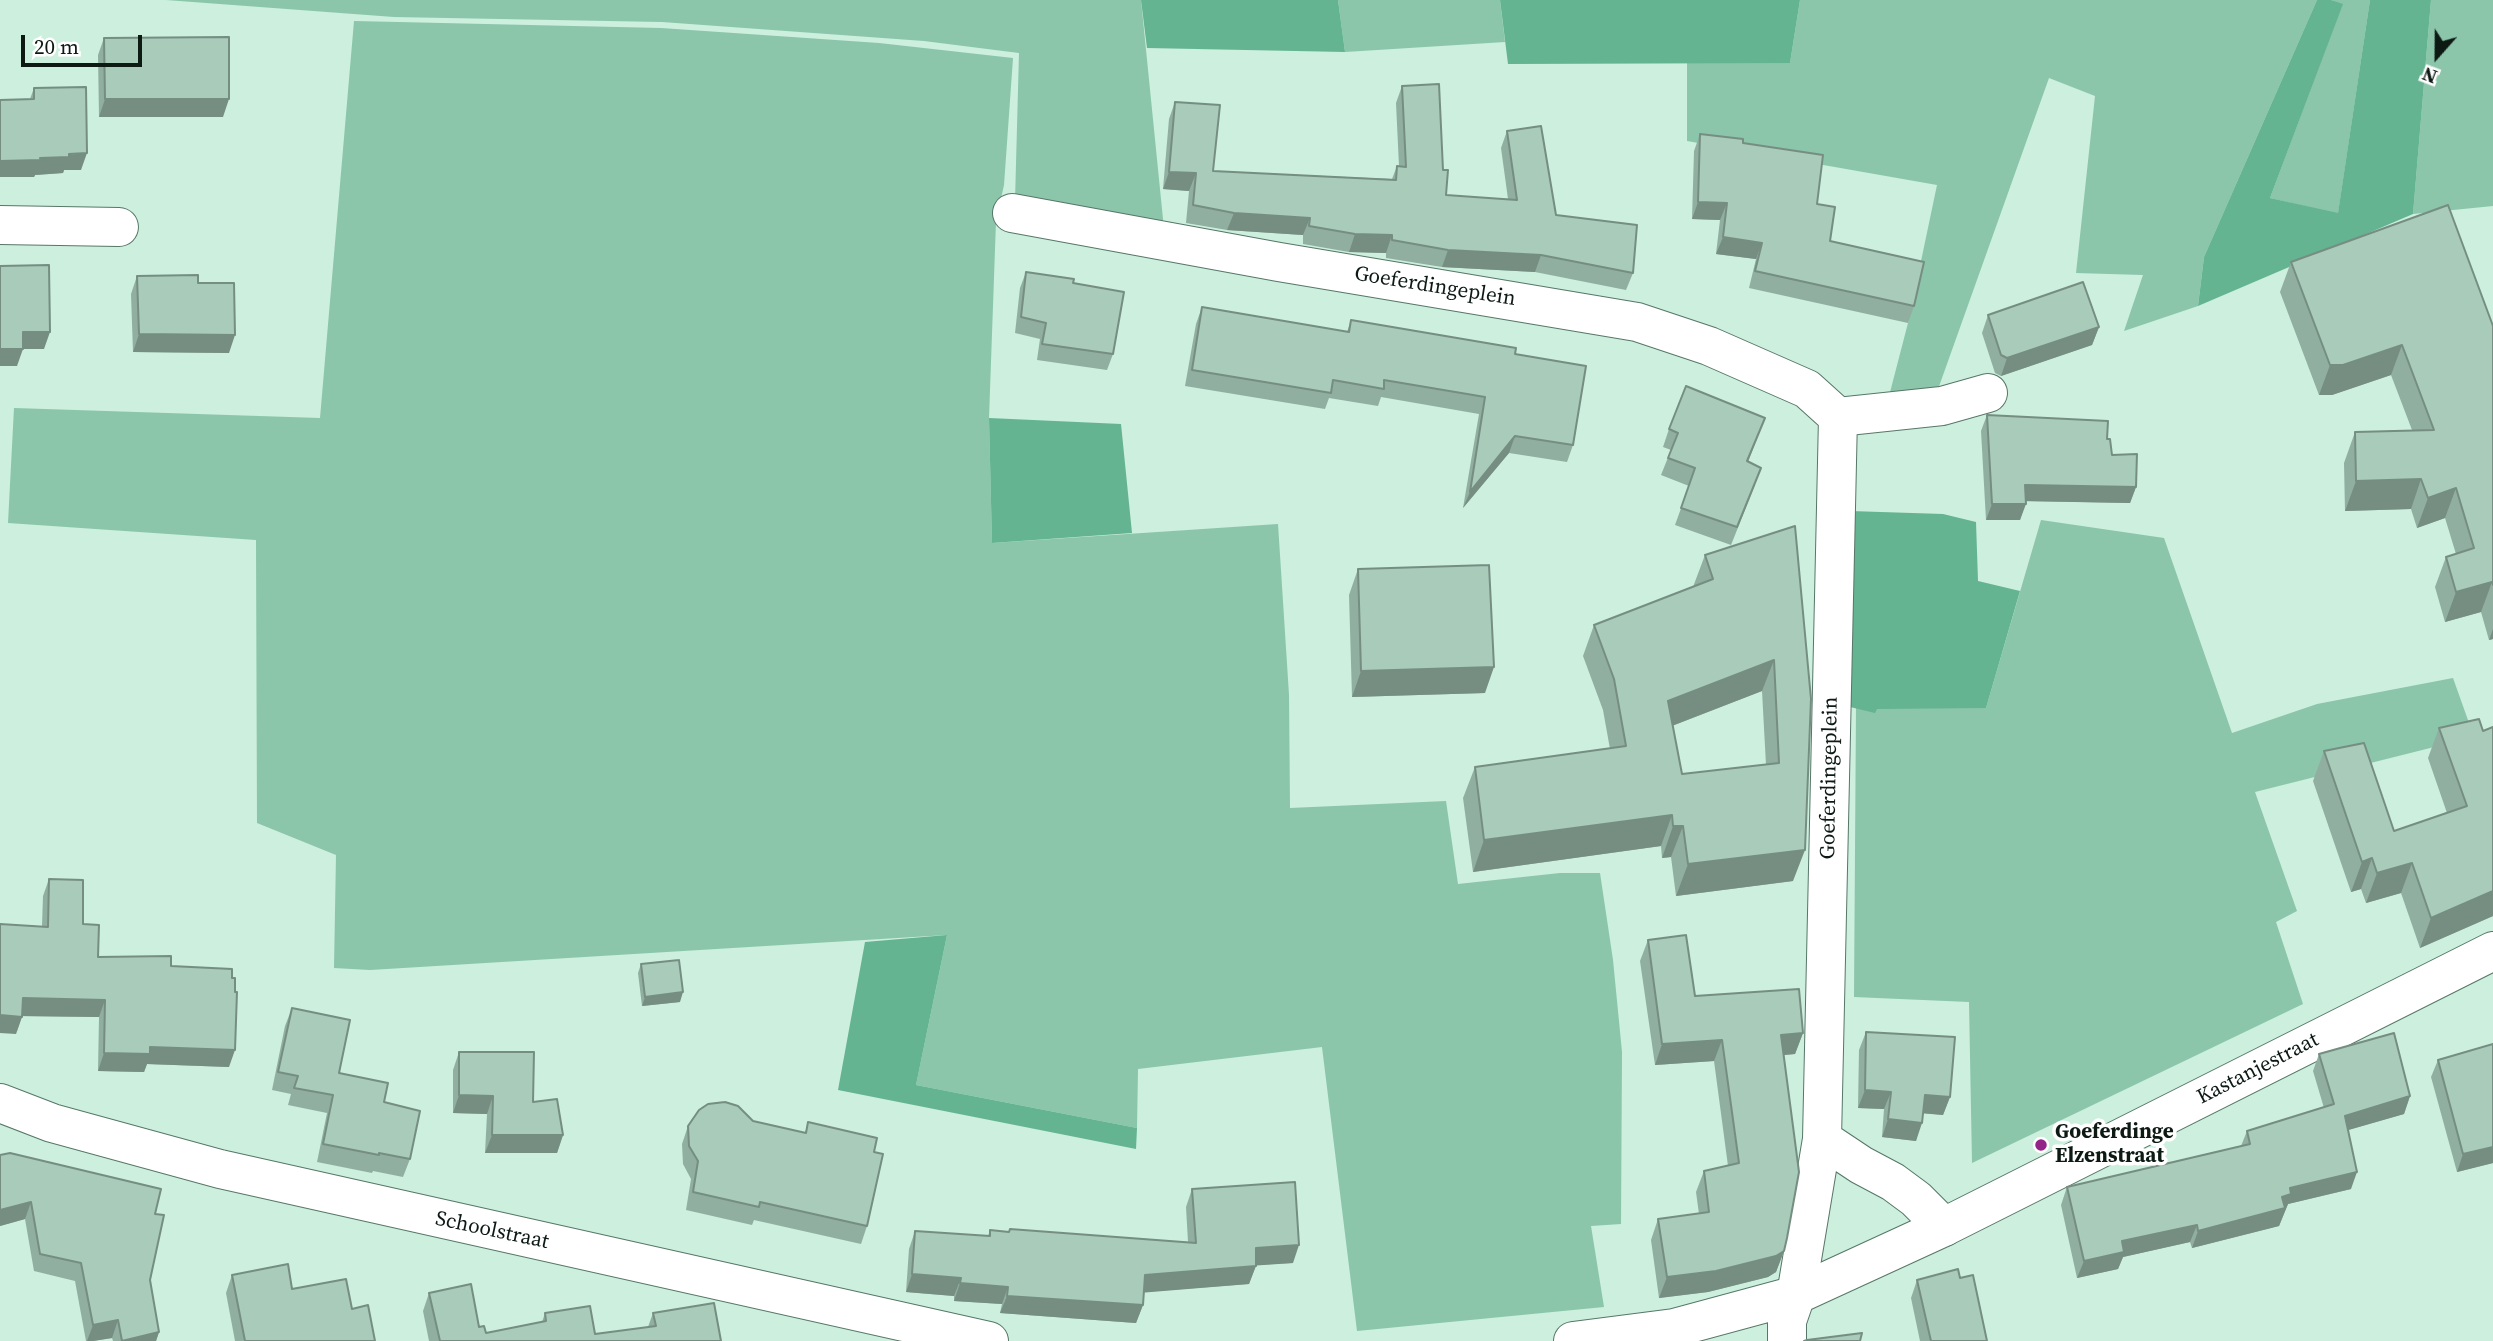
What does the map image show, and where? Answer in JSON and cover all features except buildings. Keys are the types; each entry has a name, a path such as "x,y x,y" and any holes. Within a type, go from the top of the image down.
{"street":[{"name":"Goeferdingeplein","path":"1012,213 1279,262 1637,321 1709,346 1807,389 1838,417 1822,1139 1796,1295 1787,1321 1787,1341"},
{"path":"0,225 119,227"},
{"path":"1838,417 1942,406 1987,393"},
{"name":"Kastanjestraat","path":"1796,1295 1944,1227 2493,951"},
{"name":"Schoolstraat","path":"0,1103 52,1123 220,1170 989,1341"},
{"path":"1822,1139 1893,1182 1916,1199 1944,1227"},
{"path":"1573,1341 1674,1328 1796,1295"}],"green space":[{"path":"166,0 1141,0 1164,229 1015,201 1019,53 924,41 662,22 394,17"},
{"path":"1141,0 1338,0 1345,52 1147,48"},
{"path":"1338,0 1500,0 1505,42 1345,52"},
{"path":"1500,0 1800,0 1790,63 1508,64"},
{"path":"1800,0 2317,0 2204,257 2198,306 2124,331 2143,275 2076,273 2095,96 2049,78 1937,392 1888,400 1908,323 1937,185 1687,141 1687,63 1790,63"},
{"path":"2317,0 2331,0 2343,4 2270,198 2338,213 2370,0 2431,0 2413,214 2198,306 2204,257"},
{"path":"2331,0 2370,0 2338,214 2270,198 2342,5"},
{"path":"2431,0 2493,0 2493,206 2413,214"},
{"path":"354,21 661,28 879,43 1013,58 1004,185 996,221 989,418 992,543 1278,524 1289,695 1290,808 1446,801 1458,884 1560,873 1600,873 1613,960 1622,1052 1621,1224 1591,1226 1604,1307 1357,1331 1322,1047 1138,1069 1137,1128 916,1085 947,935 370,970 334,968 336,855 257,823 256,540 8,523 14,408 320,418"},
{"path":"989,418 1121,424 1132,533 992,543"},
{"path":"1850,511 1943,514 1976,522 1978,581 2020,591 1986,708 1877,709 1875,713 1846,706"},
{"path":"2041,520 2164,538 2232,733 2317,704 2453,678 2474,737 2255,792 2297,911 2276,922 2303,1004 1972,1163 1969,1002 1854,997 1856,708 1986,708"},
{"path":"947,935 916,1085 1137,1128 1136,1149 838,1090 865,942"}],"place":[{"name":"Goeferdinge Elzenstraat","path":"2041,1145"}]}
